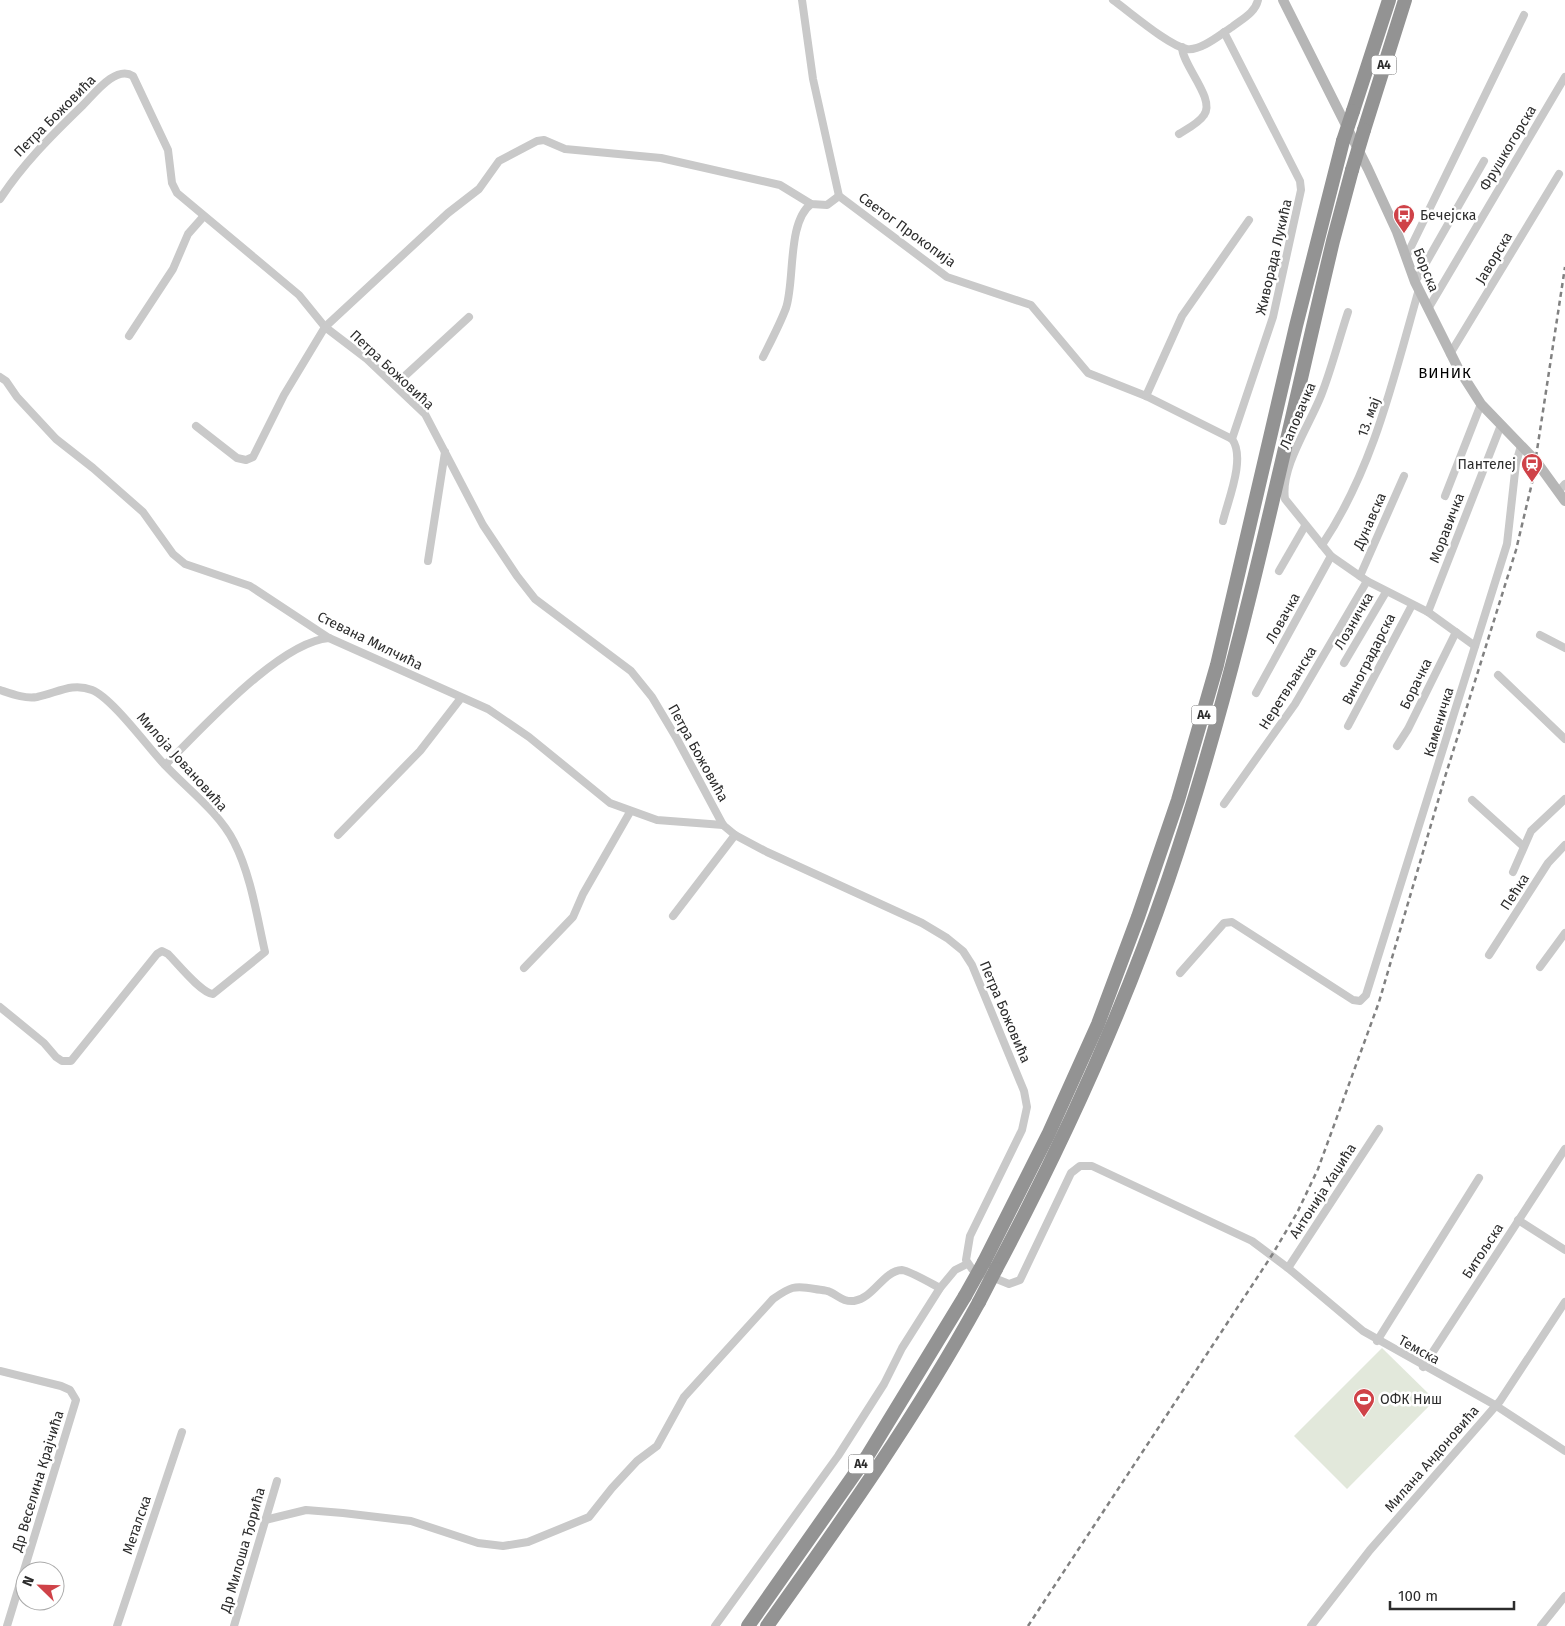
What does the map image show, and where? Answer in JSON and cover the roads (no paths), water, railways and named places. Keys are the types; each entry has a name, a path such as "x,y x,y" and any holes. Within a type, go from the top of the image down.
{"highway":[{"name":"A4","path":"768,1626 870,1478 979,1302 990,1265 1098,1024 1138,918 1182,785 1217,665 1296,326 1343,141 1389,0"},
{"name":"A4","path":"748,1626 868,1455 965,1296 990,1265 1047,1170 1098,1061 1132,978 1174,860 1205,761 1236,648 1307,346 1352,170 1405,0"}],"street":[{"name":"Светог Прокопија","path":"802,0 813,79 839,196 859,209 947,277 1031,306 1088,373 1146,396 1232,439"},
{"path":"1113,0 1173,43 1188,49 1202,45 1224,32 1252,12 1258,0"},
{"name":"Борска","path":"1283,0 1368,168 1417,285 1450,354 1481,404 1562,488 1565,501"},
{"path":"1406,257 1524,15"},
{"name":"Живорада Лукића","path":"1224,32 1300,181 1301,190 1273,317 1232,439"},
{"path":"1179,134 1203,117 1207,104 1203,92 1184,57 1182,46"},
{"name":"Петра Божовића","path":"0,199 18,172 59,126 87,102 95,90 107,81 127,73 137,80 168,150 174,189 185,203 299,295 325,327 367,359 425,414 484,525 516,576 535,600 631,671 652,697 723,825 735,835 767,852 922,923 948,938 963,951 972,965 1024,1091 1027,1107 1022,1130 970,1236 966,1254 967,1264"},
{"name":"Фрушкогорска","path":"1428,309 1565,76"},
{"path":"196,426 237,458 250,460 325,327 448,212 479,189 500,160 537,141 544,140 565,149 661,158 780,185 811,204 827,205 839,196"},
{"name":"13. мај","path":"1322,545 1372,446 1393,387 1417,285 1484,161"},
{"name":"Јаворска","path":"1450,354 1559,174"},
{"path":"764,357 787,306 794,240 804,212 811,204"},
{"path":"129,336 173,270 188,234 203,217"},
{"path":"1146,396 1182,316 1249,220"},
{"name":"Лаповачка","path":"1348,312 1322,394 1292,462 1286,482 1285,499 1331,556 1367,582 1428,612 1475,646"},
{"path":"395,385 469,317"},
{"name":"Стевана Милчића","path":"0,377 6,381 17,397 56,439 142,512 173,554 185,564 250,586 329,638 488,709 529,737 610,803 630,812 656,820 723,825"},
{"path":"1444,496 1481,404"},
{"name":"Моравичка","path":"1428,612 1501,425"},
{"path":"1223,522 1236,466 1237,451 1232,439"},
{"name":"Каменичка","path":"1180,973 1224,923 1232,922 1353,1000 1362,1000 1366,995 1507,544 1516,463 1520,446"},
{"path":"428,561 445,452"},
{"name":"Дунавска","path":"1360,576 1404,476"},
{"path":"1280,571 1305,526"},
{"name":"Ловачка","path":"1256,693 1331,556"},
{"name":"Неретвљанска","path":"1224,804 1295,704 1367,582"},
{"name":"Лозничка","path":"1344,663 1386,592"},
{"name":"Виноградарска","path":"1348,726 1412,605"},
{"name":"Борачка","path":"1397,746 1408,729 1456,632"},
{"path":"1540,635 1565,648"},
{"path":"165,766 250,681 309,643 329,638"},
{"path":"1498,675 1565,739"},
{"name":"Милоја Јовановића","path":"0,690 22,696 36,697 78,686 94,690 124,717 165,766 214,815 234,841 242,862 265,952 213,994 208,994 168,954 162,951 157,954 71,1061 62,1061 56,1057 44,1043 0,1007"},
{"path":"338,835 420,751 461,698"},
{"path":"1513,872 1531,831 1565,798"},
{"path":"1472,800 1523,846"},
{"path":"524,968 573,916 582,894 630,812"},
{"path":"673,916 735,835"},
{"name":"Пећка","path":"1489,954 1548,863 1565,845"},
{"path":"1540,968 1565,933"},
{"name":"Антонија Хаџића","path":"1288,1268 1379,1129"},
{"name":"Битољска","path":"1424,1367 1565,1149"},
{"name":"Темска","path":"967,1264 972,1269 1008,1284 1020,1280 1071,1173 1080,1166 1086,1165 1252,1241 1288,1268 1363,1332 1495,1406 1565,1451"},
{"path":"1377,1341 1479,1178"},
{"path":"1518,1220 1565,1250"},
{"path":"715,1626 838,1456 884,1384 902,1348 940,1288 955,1270 967,1264"},
{"path":"265,1520 306,1510 343,1513 411,1521 478,1542 503,1546 528,1542 593,1513 612,1488 637,1461 657,1446 684,1397 773,1299 786,1290 797,1286 830,1292 840,1300 854,1301 865,1297 891,1275 902,1270 912,1272 924,1282 940,1288"},
{"name":"Милана Андоновића","path":"1311,1626 1370,1550 1500,1401 1565,1302"},
{"name":"Др Веселина Крајчића","path":"0,1371 61,1386 70,1390 76,1400 7,1626"},
{"name":"Металска","path":"117,1626 182,1432"},
{"name":"Др Милоша Ђорића","path":"234,1626 277,1481"},
{"path":"1541,1626 1565,1596"}],"railway":[{"path":"1028,1626 1272,1255 1297,1213 1318,1169 1379,1002 1445,777 1516,550 1532,483 1565,267"}],"place":[{"name":"Бечејска","path":"1404,234"},
{"name":"Пантелеј","path":"1532,483"},
{"name":"ОФК Ниш","path":"1364,1418"}],"district":[{"name":"ВИНИК","path":"1445,373"}]}
